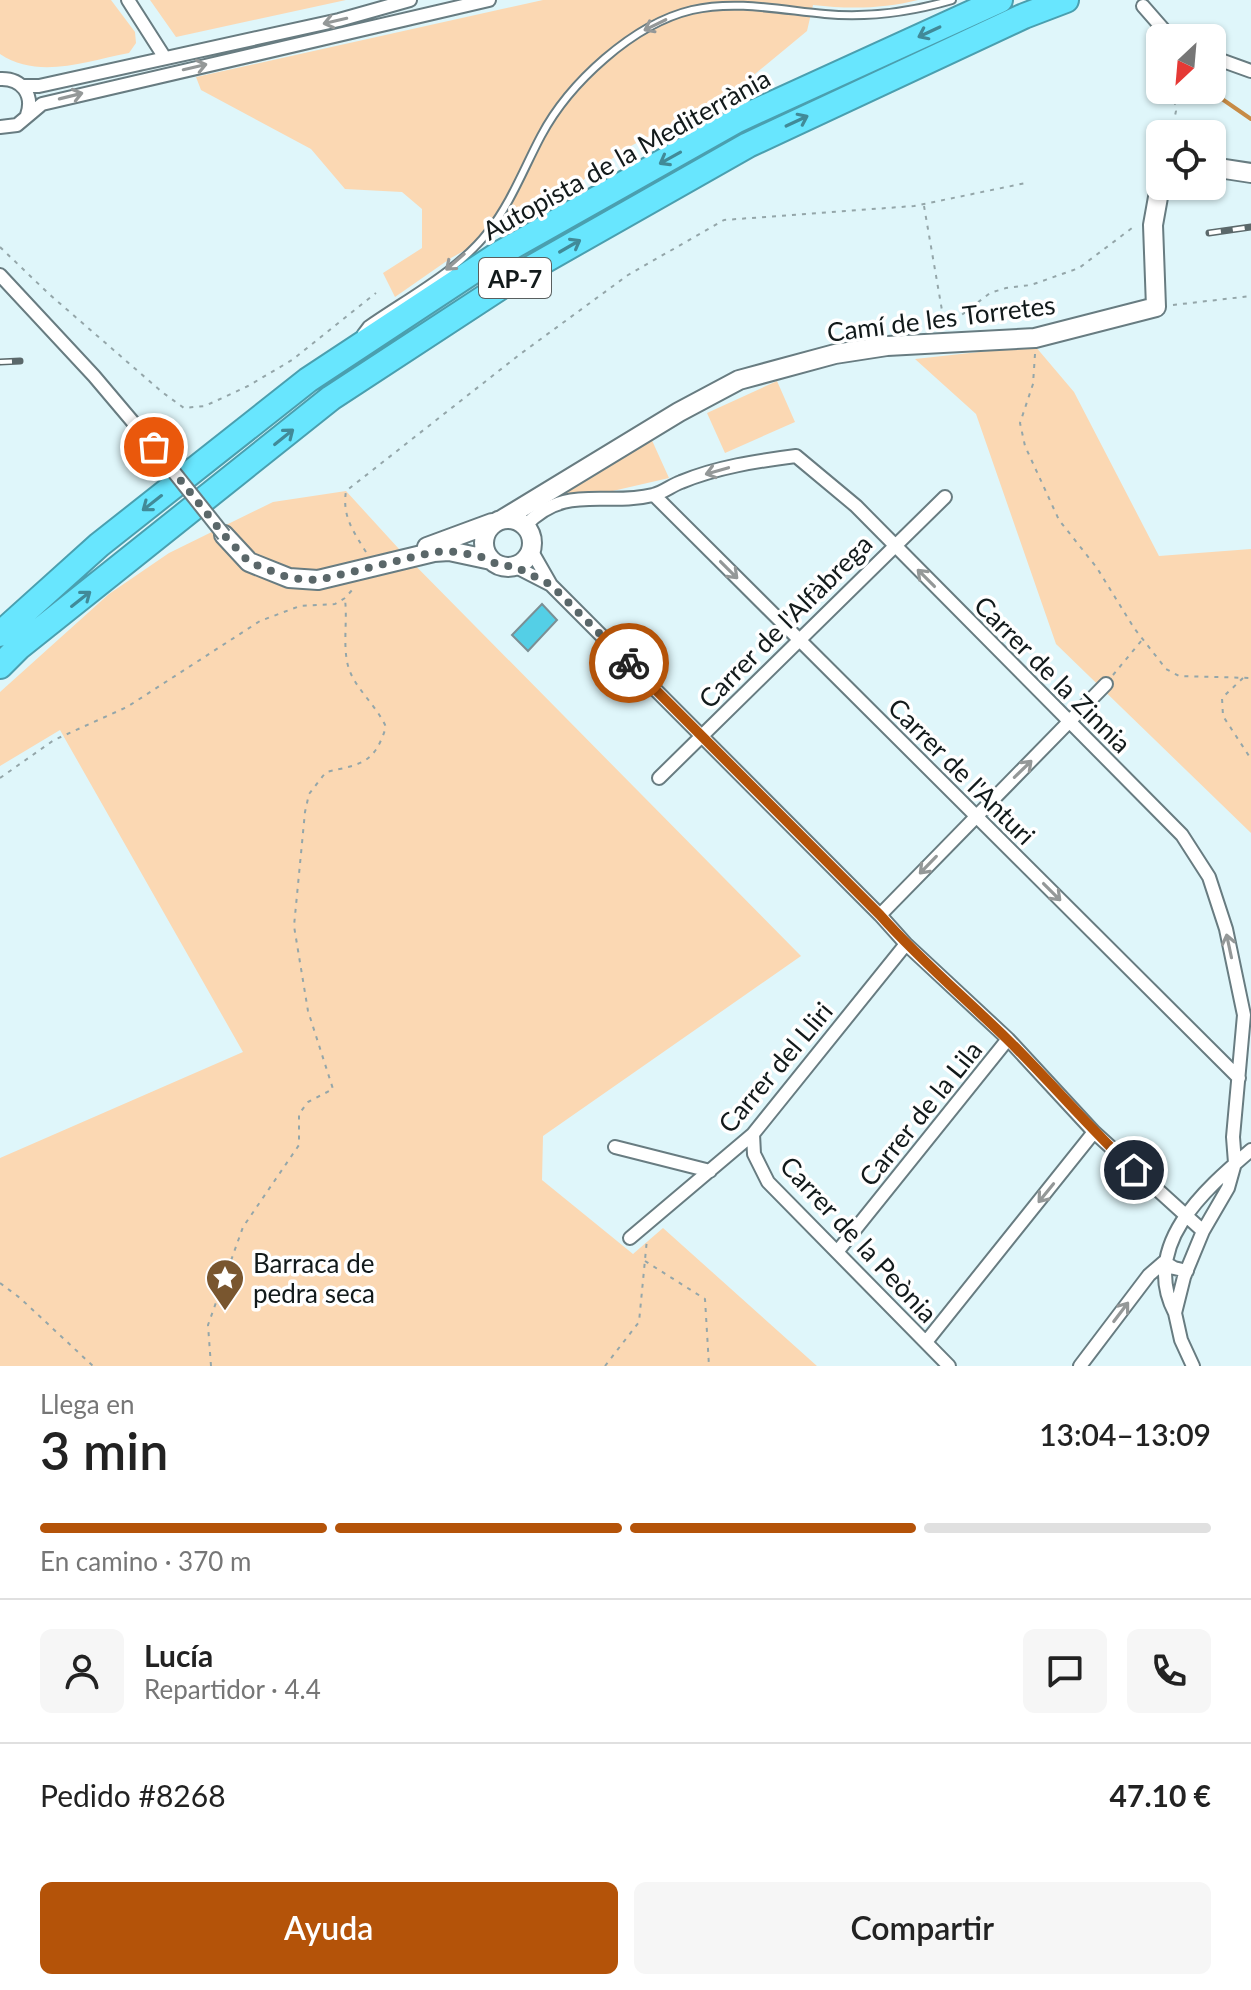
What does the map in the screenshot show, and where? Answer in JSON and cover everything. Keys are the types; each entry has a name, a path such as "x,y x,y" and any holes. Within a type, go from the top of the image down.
{"highway":[{"name":"Autopista de la Mediterrània","path":"0,634 99,545 308,380 499,254 737,120 1000,0"},
{"name":"Autopista de la Mediterrània","path":"0,666 19,647 331,398 519,275 748,145 1024,16 1066,0"}],"street":[{"path":"128,0 165,58"},
{"path":"23,86 39,86 339,20 410,0"},
{"path":"0,127 17,125 42,104 119,84 489,0"},
{"path":"1143,6 1159,24"},
{"path":"1226,62 1251,71"},
{"path":"0,79 16,81 23,86 30,100 27,115"},
{"path":"1226,169 1251,173"},
{"path":"1156,307 1153,225 1157,200"},
{"name":"Camí de les Torretes","path":"0,275 94,376 249,562 289,578 318,580 449,551 491,560"},
{"name":"Camí de les Torretes","path":"391,563 498,521 679,412 739,380 835,354 887,346 1035,338 1156,307"},
{"name":"Carrer de la Zinnia","path":"525,526 550,505 654,495 681,482 744,463 796,456 856,506 1182,835 1209,877 1226,929 1244,1015 1233,1137 1235,1163 1228,1188 1203,1231 1175,1313"},
{"name":"Carrer de l'Anturi","path":"654,495 1239,1078"},
{"name":"Carrer de l'Alfàbrega","path":"659,778 945,497"},
{"path":"531,550 521,563 501,566 491,560 484,537 498,521 515,519 525,526 531,537 531,550 551,585 906,944 1008,1039 1094,1132 1203,1231"},
{"path":"514,566 551,585"},
{"path":"880,915 975,816 1071,723 1107,682"},
{"name":"Carrer del Lliri","path":"630,1238 753,1134 906,944"},
{"name":"Carrer de la Lila","path":"837,1252 1008,1039"},
{"path":"1219,1058 1228,1056 1241,1045"},
{"path":"926,1342 1094,1132"},
{"name":"Carrer de la Peònia","path":"753,1134 754,1154 768,1182 949,1366"},
{"path":"615,1147 710,1171"},
{"path":"1080,1366 1149,1275 1164,1262 1184,1216 1251,1150"},
{"path":"1164,1262 1187,1271"},
{"path":"1164,1262 1168,1298 1193,1366"}],"lane":[{"path":"339,360 367,325 441,275 488,233 520,180 542,133 567,100 583,80 626,42 652,24 692,10 723,6 868,15 919,9 952,0"}],"path":[{"path":"368,569 366,552 343,507 346,491 519,355 628,275 724,220 924,204 1026,183"},
{"path":"924,204 944,323 959,317 990,293 1031,285 1079,268 1136,225 1153,225"},
{"path":"0,247 49,294 184,408 205,406 248,386 281,366 376,293"},
{"path":"1156,307 1251,296"},
{"path":"1035,338 1033,384 1020,423 1025,446 1059,520 1097,568 1142,639 1166,669 1179,676 1251,678"},
{"path":"0,778 54,740 127,707 260,621 300,606 335,604 345,598 350,673 377,709 386,727 378,750 364,764 326,772 309,794 305,812 294,926 308,1011 333,1089 308,1102 299,1114 299,1145 243,1227 208,1325 211,1366"},
{"path":"1107,682 1142,639"},
{"path":"1244,677 1222,698 1223,716 1251,759"},
{"path":"605,1366 639,1322 649,1222"},
{"path":"645,1261 705,1299 709,1366"},
{"path":"0,1283 93,1366"}],"shaded area":[{"path":"0,0 111,0 135,32 136,43 129,53 80,64 47,67 15,62 0,54"},
{"path":"150,0 346,0 176,37"},
{"path":"543,0 918,0 866,7 813,5 807,31 732,93 625,149 562,196 451,258 395,297 383,273 422,248 422,209 402,192 345,189 311,149 201,90 196,77"},
{"path":"1035,346 1074,392 1159,556 1251,549 1251,833 1056,644 976,414 915,359"},
{"path":"777,381 795,422 725,453 707,413"},
{"path":"650,436 669,478 565,502 563,481"},
{"path":"346,491 399,549 801,956 543,1136 542,1180 633,1254 663,1228 817,1366 0,1366 0,1158 243,1052 60,730 0,766 0,692 109,594 169,553 273,502"}],"building":[{"path":"542,604 557,620 528,651 512,635"}],"waterway":[{"path":"1226,102 1251,119"}],"railway":[{"path":"1209,233 1251,227"},
{"path":"0,362 20,361"}],"way so far":[{"path":"154,447 249,562 289,578 318,580 434,552 479,556 501,566 514,566 551,585 629,663"}],"place":[{"name":"Barraca de pedra seca","path":"225,1312"}],"route":[{"path":"629,663 906,944 1008,1039 1094,1132 1134,1170"}]}
